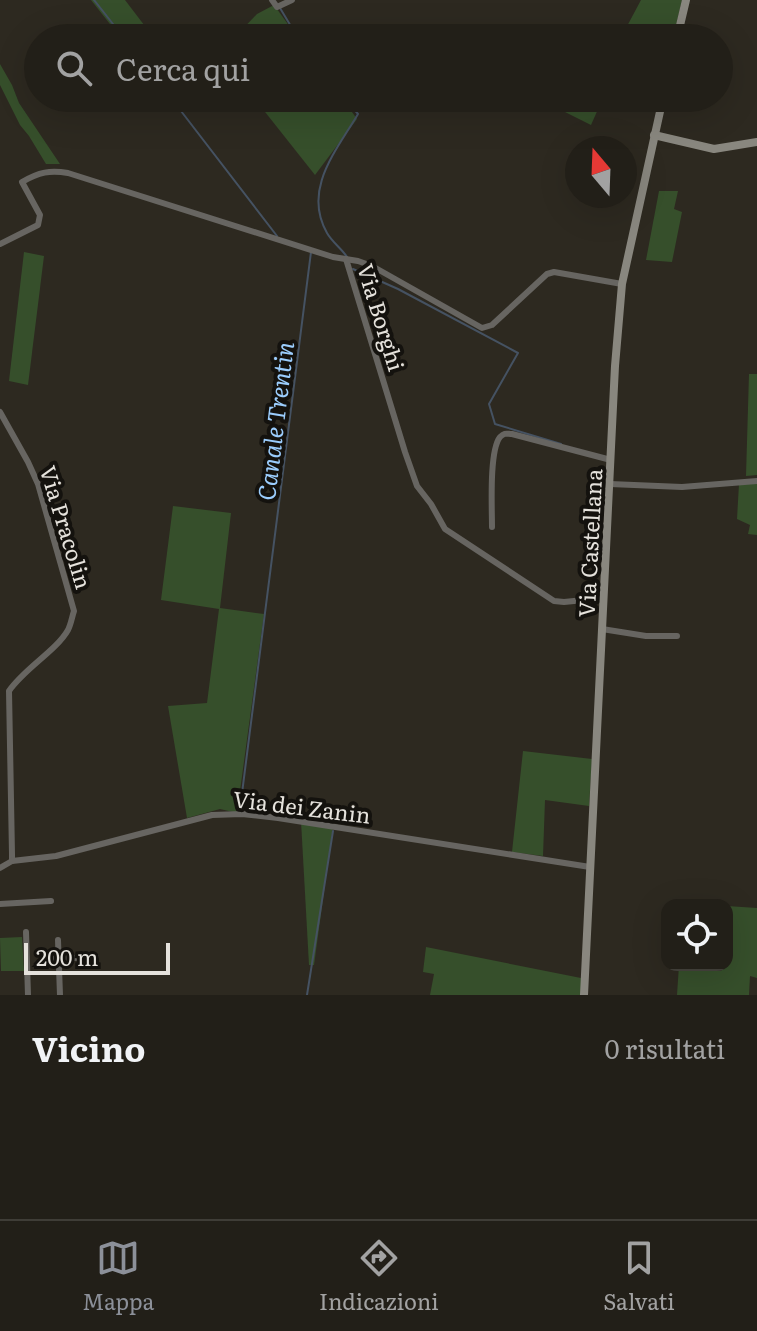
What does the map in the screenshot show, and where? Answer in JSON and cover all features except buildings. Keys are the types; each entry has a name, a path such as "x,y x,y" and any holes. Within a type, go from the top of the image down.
{"main road":[{"path":"680,24 686,0"},
{"name":"Via Castellana","path":"584,995 622,284 660,112"},
{"path":"654,135 714,149 757,142"}],"street":[{"path":"272,0 277,7 292,0"},
{"name":"Via Borghi","path":"0,244 38,225 40,215 22,182 51,170 346,259 412,476 445,529 554,601 604,598"},
{"path":"346,259 372,266 482,328 492,325 547,274 554,272 622,284"},
{"name":"Via Pracolin","path":"0,412 38,484 74,611 69,629 19,677 9,691 12,861"},
{"path":"492,527 493,453 501,436 512,434 611,460"},
{"path":"610,484 682,487 757,481"},
{"path":"602,629 677,636"},
{"name":"Via dei Zanin","path":"12,861 56,856 178,823 228,813 278,818 590,867"},
{"path":"0,868 12,861"},
{"path":"0,904 51,901"},
{"path":"26,932 28,995"},
{"path":"58,940 60,995"},
{"path":"46,959 96,957"}],"green space":[{"path":"91,0 125,0 143,24 110,24"},
{"path":"641,0 682,0 676,24 628,24"},
{"path":"274,5 288,24 247,24 257,14"},
{"path":"0,64 24,112 60,164 46,164 20,125 0,85"},
{"path":"265,112 352,112 357,119 315,175"},
{"path":"565,112 597,112 591,125"},
{"path":"659,191 678,191 674,209 682,212 672,262 646,260"},
{"path":"24,252 44,256 28,385 9,381"},
{"path":"749,374 757,374 757,475 746,476"},
{"path":"757,482 757,535 748,534 750,525 737,519 739,484"},
{"path":"173,506 231,513 220,608 264,614 237,813 220,809 187,818 168,706 207,703 219,609 161,600"},
{"path":"523,751 592,759 589,806 545,800 543,856 512,852"},
{"path":"301,821 333,826 314,965 309,965"},
{"path":"733,906 757,908 757,978 750,976 749,995 677,995 679,971 733,971"},
{"path":"22,937 24,971 1,971 0,938"},
{"path":"426,947 581,978 581,995 430,995 434,974 423,972"}],"waterway":[{"name":"Canale Trentin","path":"94,0 113,24"},
{"path":"280,8 290,24"},
{"name":"Canale Trentin","path":"182,112 277,236"},
{"path":"347,257 327,233 320,217 318,201 325,170 356,112"},
{"name":"Canale Trentin","path":"240,809 311,252"},
{"path":"353,269 398,289 518,353 489,404 495,424 561,444"},
{"name":"Canale Trentin","path":"307,995 333,831"}]}
